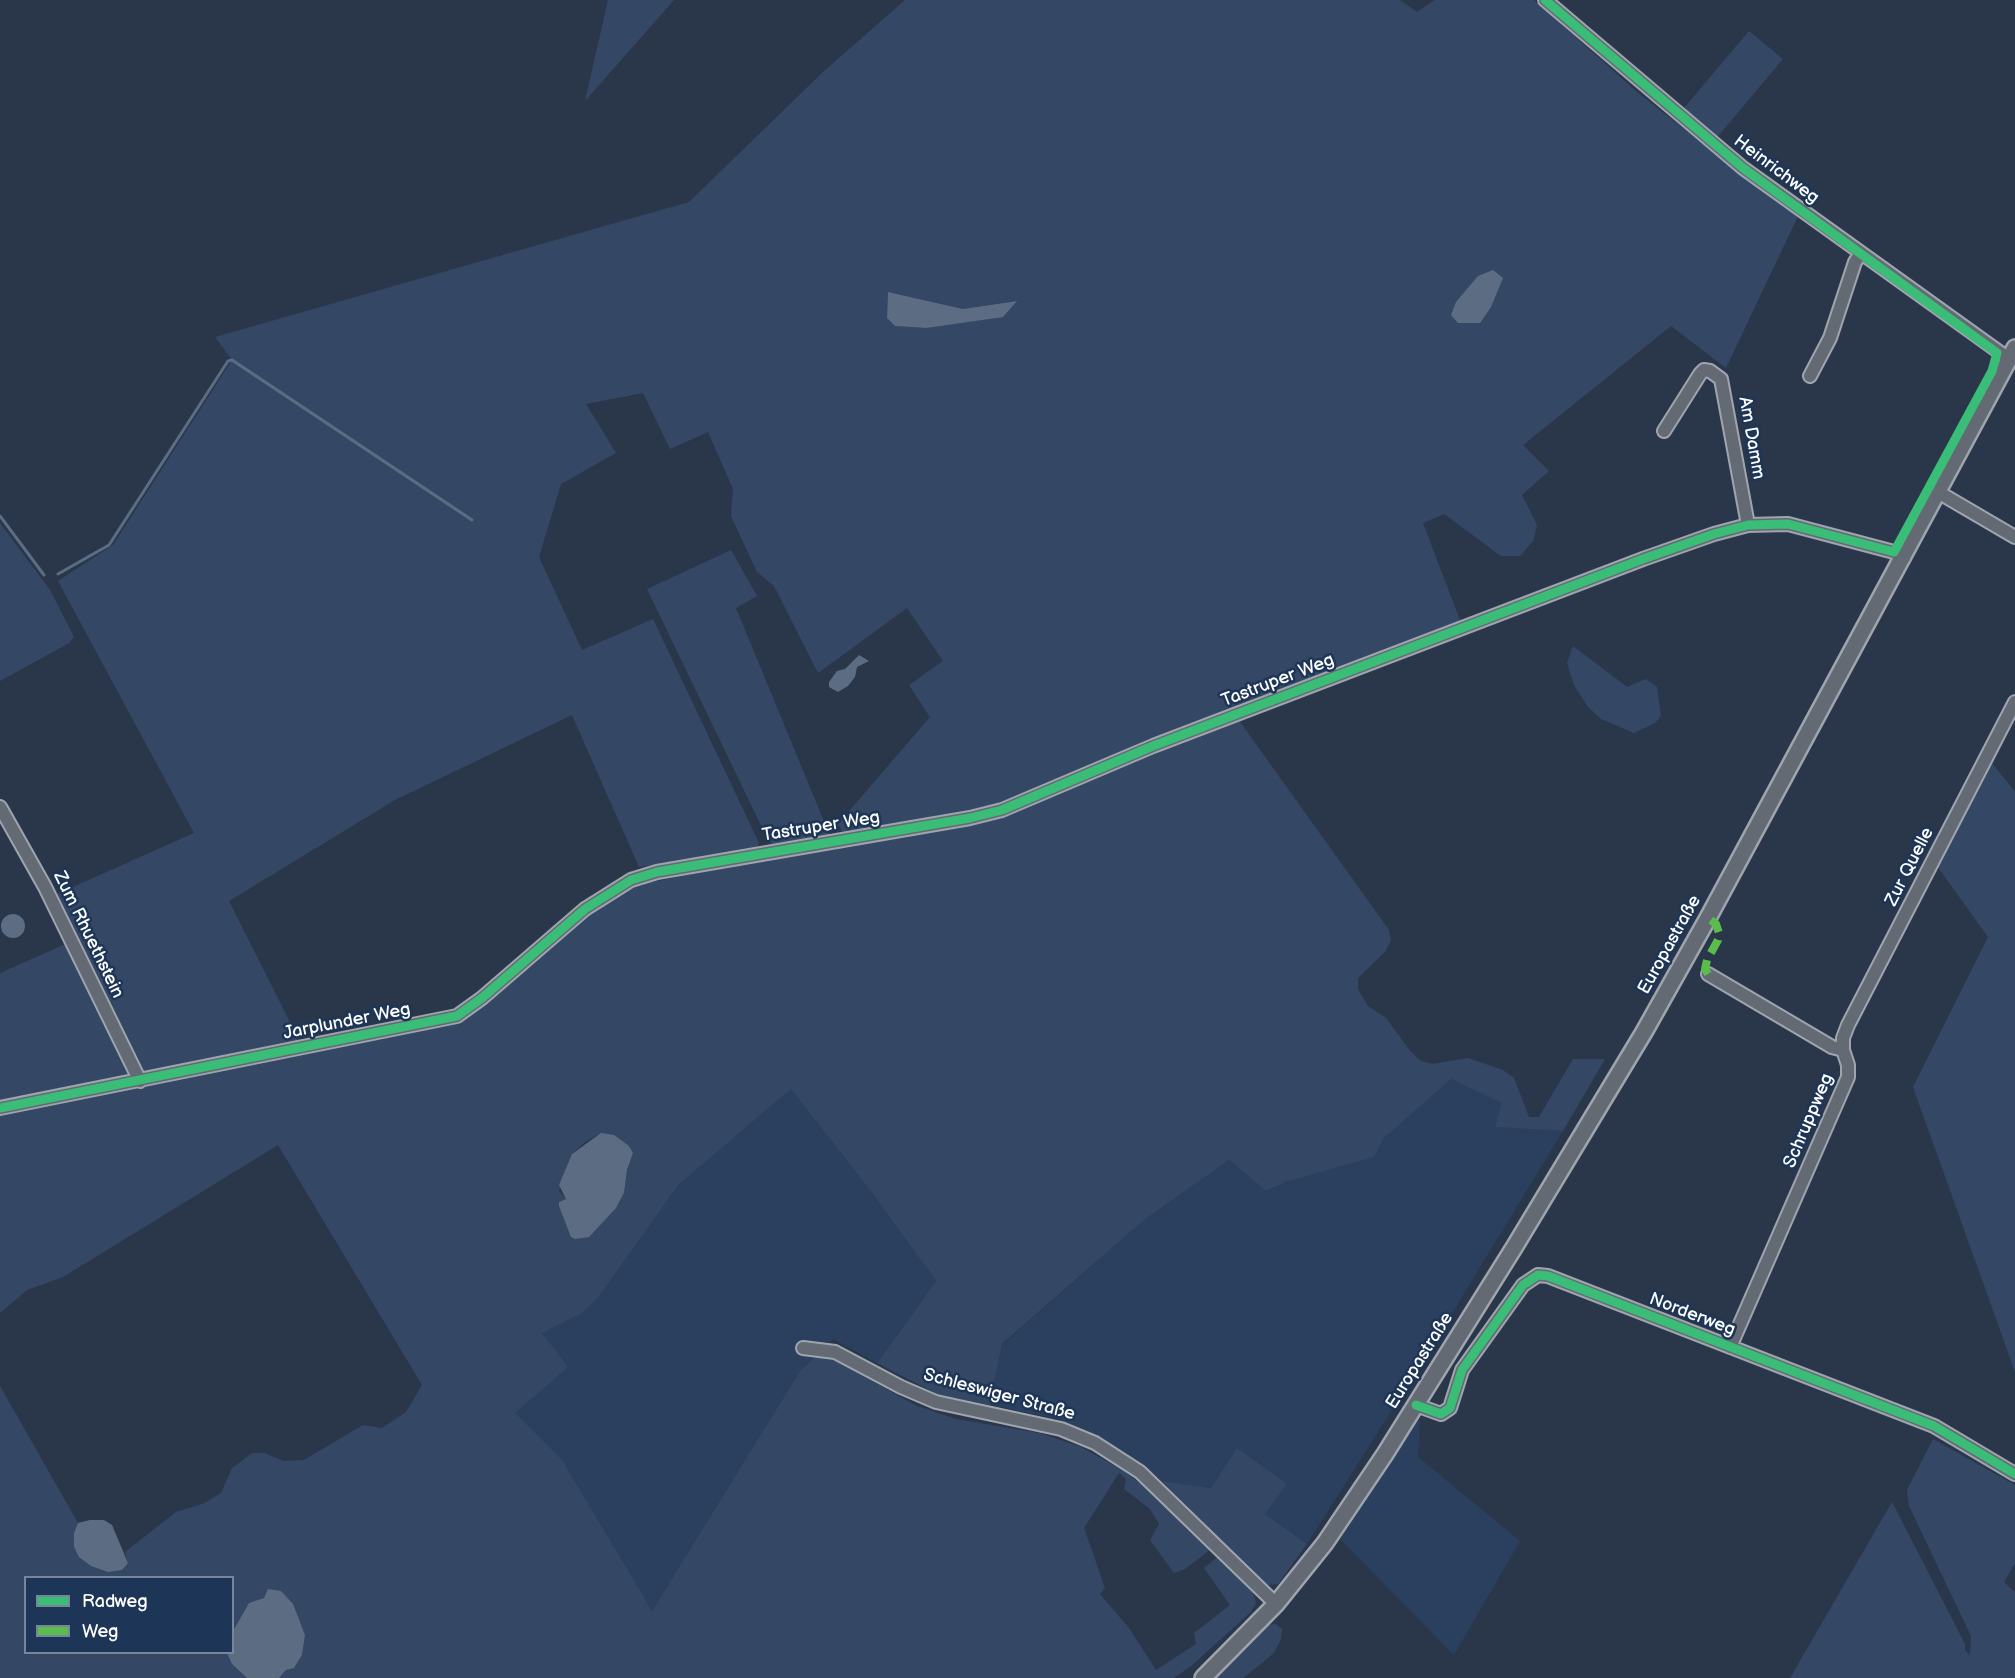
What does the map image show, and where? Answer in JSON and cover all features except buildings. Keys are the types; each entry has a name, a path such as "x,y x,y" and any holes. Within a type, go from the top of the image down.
{"main road":[{"name":"Europastraße","path":"1276,1604 1325,1543 1416,1405 1644,1032 1904,558 2012,354"},
{"path":"1203,1678 1276,1604"}],"street":[{"name":"Heinrichweg","path":"1545,0 1743,168 1862,253 2012,354"},
{"path":"1810,376 1830,338 1854,262 1862,253"},
{"name":"Am Damm","path":"1664,431 1704,370 1710,370 1721,379 1748,525"},
{"path":"1938,492 2015,537"},
{"name":"Tastruper Weg","path":"657,872 970,818 1002,810 1174,738 1643,559 1748,525 1788,524 1894,552 1904,558"},
{"name":"Zur Quelle","path":"1843,1050 1843,1038 1848,1025 2015,702"},
{"name":"Zum Rhuethstein","path":"0,807 45,887 140,1081"},
{"name":"Jarplunder Weg","path":"0,1108 457,1016 482,998 603,896 631,880 657,872"},
{"name":"Schruppweg","path":"1708,974 1832,1047 1843,1050 1848,1065 1848,1077 1730,1347"},
{"name":"Norderweg","path":"1416,1405 1441,1414 1450,1408 1462,1370 1523,1285 1538,1275 1548,1276 1934,1426 2015,1474"},
{"name":"Schleswiger Straße","path":"802,1348 835,1352 901,1388 936,1402 1061,1429 1095,1443 1140,1472 1276,1604"}],"shaded area":[{"path":"608,0 674,0 585,101"},
{"path":"905,0 1400,0 1417,12 1435,0 1534,0 1637,92 1727,163 1799,214 1726,368 1671,326 1523,445 1549,471 1522,495 1537,525 1533,541 1520,556 1501,556 1444,514 1423,523 1461,623 1146,740 1001,804 843,833 838,824 930,717 909,685 943,661 907,608 818,673 774,586 757,572 731,516 733,489 708,432 670,449 643,393 586,404 616,453 561,484 539,557 582,650 653,619 759,843 755,850 639,867 572,715 395,800 229,901 300,1042 144,1074 55,895 194,833 58,581 113,545 232,360 215,337 689,202 823,72","holes":["888,292 963,309 1016,301 926,328 895,326 887,318"]},
{"path":"1749,31 1783,59 1715,140 1684,108"},
{"path":"1493,270 1503,278 1491,307 1480,323 1458,323 1451,315 1456,302 1478,276"},
{"path":"888,292 963,309 1017,301 1003,317 926,328 895,326 887,318"},
{"path":"0,523 50,590 74,637 69,643 0,681"},
{"path":"731,550 757,596 736,608 830,836 781,847 769,842 647,589"},
{"path":"1573,646 1627,687 1646,679 1657,687 1661,716 1655,723 1634,733 1601,719 1588,707 1574,685 1567,663"},
{"path":"859,655 869,661 857,667 855,677 848,686 838,692 829,687 829,682 837,671 845,669"},
{"path":"1238,719 1389,930 1391,940 1385,952 1358,978 1358,989 1368,1006 1386,1018 1411,1052 1421,1061 1432,1064 1468,1058 1503,1070 1514,1078 1529,1117 1539,1117 1573,1059 1605,1059 1563,1131 1495,1127 1502,1103 1451,1079 1383,1139 1374,1157 1288,1181 1266,1191 1229,1160 1144,1220 1002,1344 990,1405 939,1395 877,1363 936,1281 876,1198 791,1089 678,1185 598,1298 582,1313 542,1333 568,1367 515,1413 562,1460 652,1611 800,1371 818,1354 838,1362 917,1406 956,1419 1039,1433 1081,1447 1121,1469 1145,1487 1210,1550 1185,1569 1174,1573 1150,1540 1159,1524 1150,1509 1124,1489 1126,1479 1119,1473 1084,1528 1105,1588 1100,1594 1129,1628 1156,1670 1196,1644 1194,1633 1230,1605 1204,1568 1218,1557 1253,1593 1256,1603 1251,1612 1191,1666 1174,1678 279,1678 286,1670 294,1668 302,1655 305,1635 265,1598 249,1603 234,1629 234,1576 24,1576 24,1654 227,1654 232,1664 247,1678 0,1678 0,1386 78,1523 74,1533 128,1563 125,1552 176,1512 205,1503 221,1493 232,1468 252,1453 264,1453 284,1461 304,1460 363,1425 382,1428 406,1412 422,1385 278,1145 63,1277 27,1290 0,1313 0,1113 458,1023 532,965 594,911 627,890 652,882 1022,810 1155,749","holes":["601,1133 633,1153 627,1170 624,1193 616,1208 562,1212 559,1202 566,1199 559,1191 572,1154 585,1142"]},
{"path":"1992,763 2015,792 2015,1372 1913,1087 1988,937 1937,866"},
{"path":"13,914 18,915 24,921 24,931 18,937 13,938 8,937 2,931 1,926 2,921 8,915"},
{"path":"68,943 134,1077 0,1103 0,973"},
{"path":"1451,1079 1503,1103 1495,1127 1563,1131 1421,1364 1307,1544 1265,1514 1286,1484 1237,1448 1211,1488 1162,1481 1119,1450 1059,1419 990,1405 1002,1345 1144,1220 1229,1160 1266,1191 1383,1139"},
{"path":"791,1089 876,1198 936,1281 877,1363 833,1339 800,1371 652,1611 515,1413 567,1367 542,1333 582,1313 598,1298 678,1185"},
{"path":"601,1133 614,1135 629,1146 633,1153 627,1170 624,1193 616,1208 589,1237 575,1239 571,1237 559,1206 559,1202 566,1199 559,1185 572,1154"},
{"path":"1420,1420 1418,1457 1520,1541 1454,1655 1340,1539 1411,1427"},
{"path":"1933,1439 2015,1485 2015,1563 2004,1582 2015,1592 2015,1678 1790,1678 1892,1502 1965,1644 1965,1650 1970,1655 1971,1636 1909,1506 1907,1490"},
{"path":"1237,1448 1287,1484 1265,1514 1307,1544 1278,1584 1268,1585 1257,1579 1162,1481 1211,1488"},
{"path":"104,1520 112,1525 128,1563 122,1570 108,1572 91,1566 79,1557 74,1547 74,1533 78,1523"},
{"path":"268,1589 281,1591 293,1604 305,1635 302,1655 294,1668 286,1670 279,1678 247,1678 232,1664 227,1654 234,1654 234,1629 249,1603 264,1598"},
{"path":"1276,1624 1282,1629 1281,1639 1274,1653 1243,1678 1213,1678 1236,1658 1266,1625"}],"waterway":[{"path":"58,574 109,545 228,361 232,360 472,520"},
{"path":"0,516 44,575"}],"marked path":[{"path":"1708,918 1716,924 1719,933 1718,940 1707,960 1705,969 1708,974"}],"cycle path":[{"path":"0,1108 457,1016 482,998 585,909 631,880 657,872 970,818 1002,810 1153,746 1714,534 1748,525 1788,524 1894,552 1992,371 1997,353 1743,168 1545,0"},
{"path":"1416,1405 1441,1414 1450,1408 1462,1370 1523,1285 1538,1275 1548,1276 1934,1426 2015,1474"}]}
